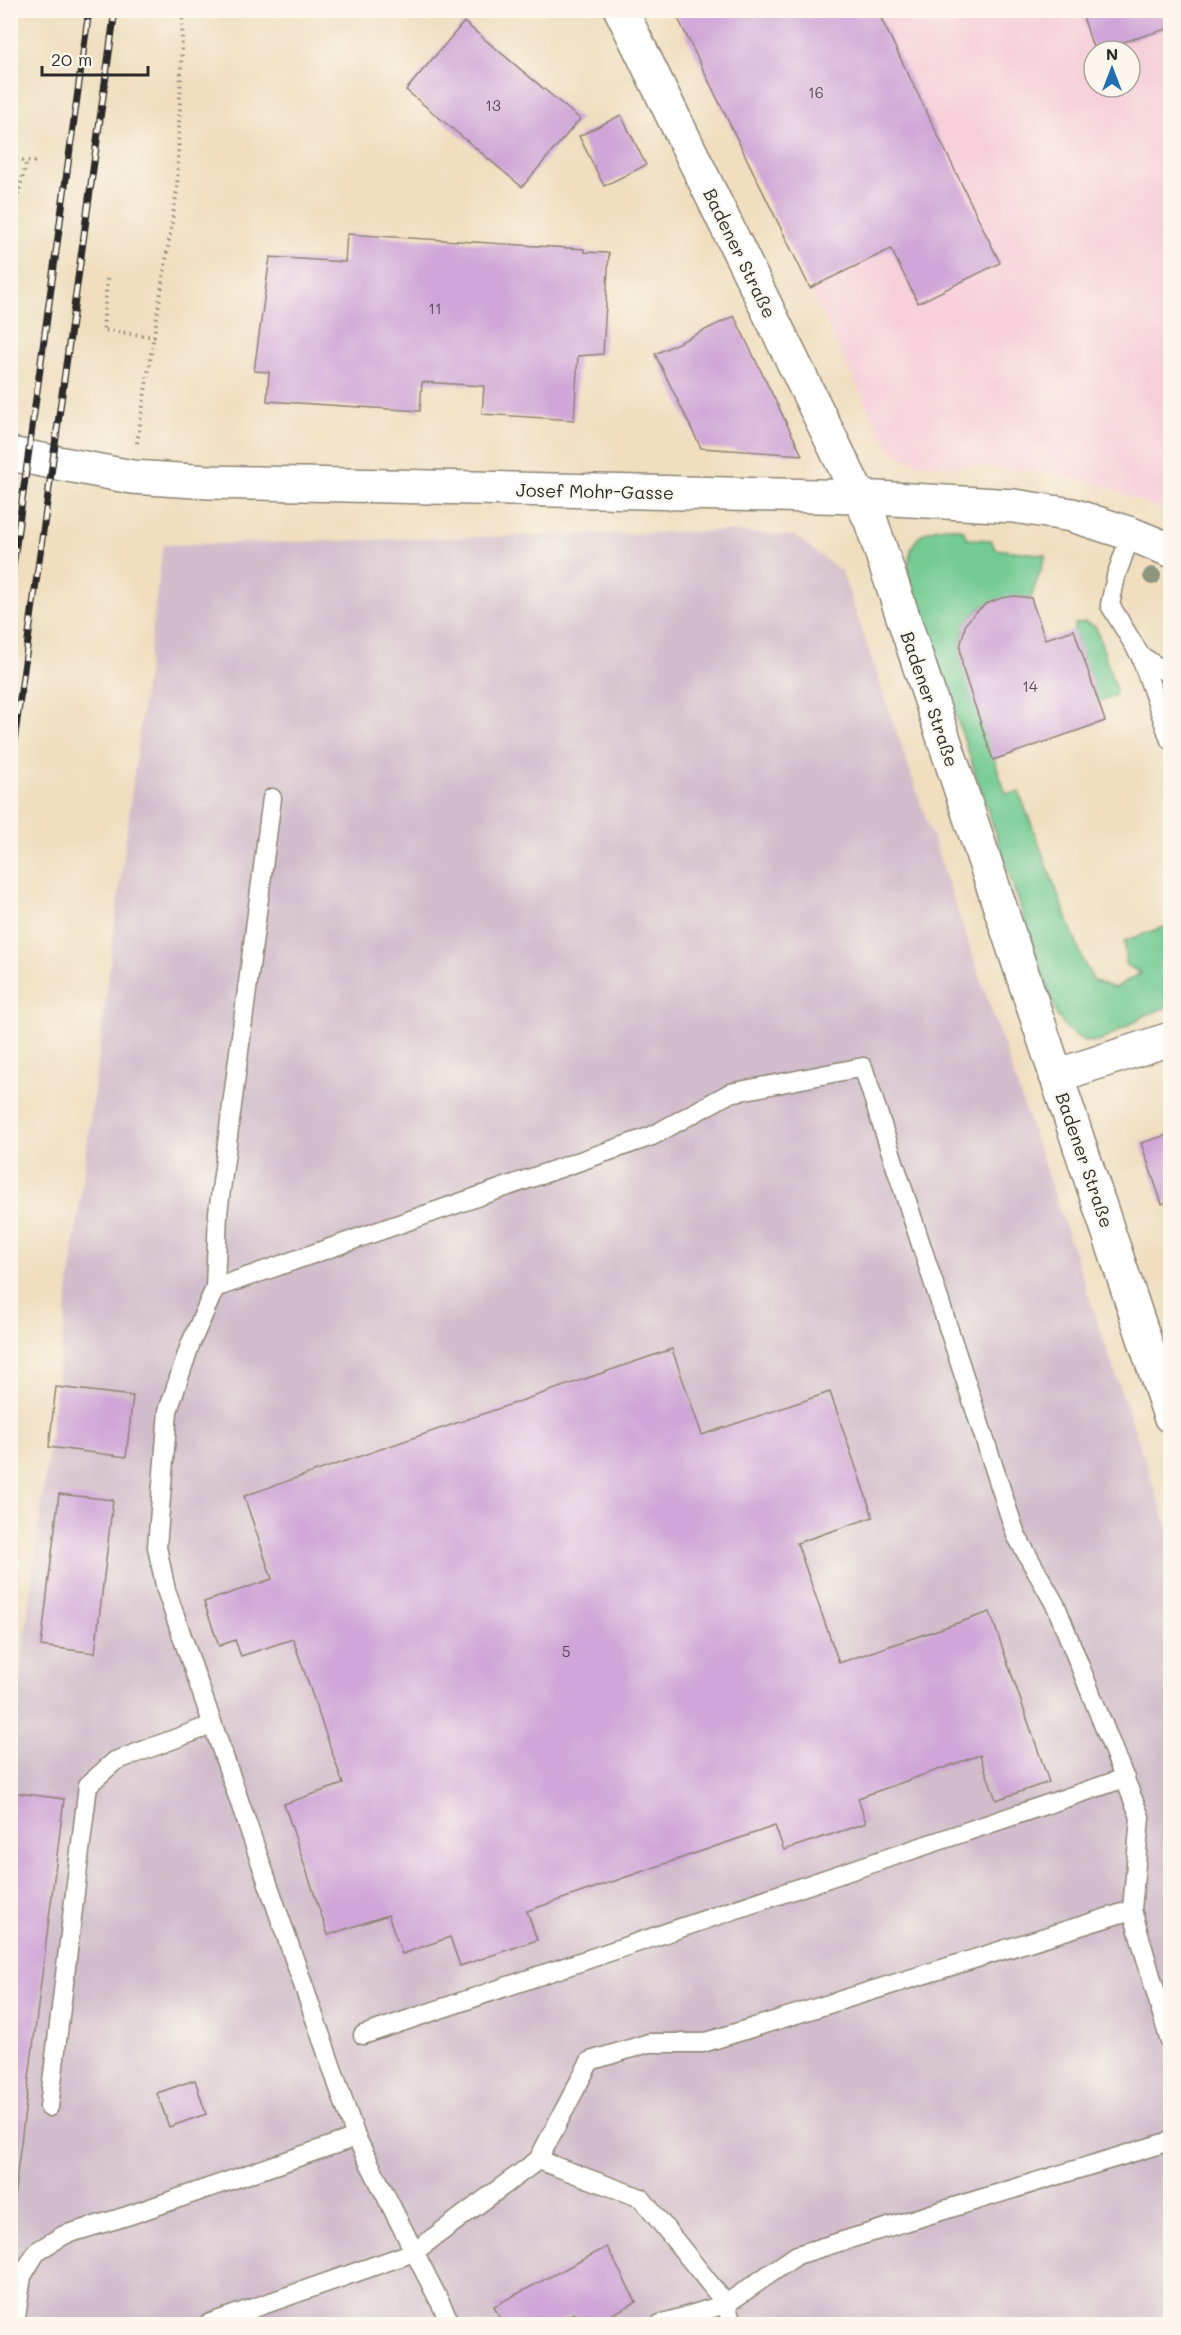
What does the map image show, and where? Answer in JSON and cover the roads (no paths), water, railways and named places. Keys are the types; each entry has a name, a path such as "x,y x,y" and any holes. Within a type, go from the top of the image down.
{"street":[{"name":"Badener Straße","path":"621,10 871,521 1170,1416"},
{"name":"Josef Mohr-Gasse","path":"12,453 132,477 210,483 859,497 1014,506 1072,515 1131,534 1170,550"},
{"path":"1056,1076 1170,1039"}],"lane":[{"path":"1131,534 1116,576 1110,605 1140,655 1170,740"},
{"path":"1140,655 1170,675"},
{"path":"272,798 218,1213 215,1288 190,1345 168,1411 157,1547 166,1590 356,2137 451,2325"},
{"path":"215,1288 652,1136 730,1093 863,1067 1017,1535 1056,1606 1140,1817 1132,1910 1170,2042"},
{"path":"49,2107 88,1785 115,1761 213,1725"},
{"path":"363,2035 1125,1778"},
{"path":"208,2325 414,2252 538,2160 590,2061 650,2043 703,2043 1132,1910"},
{"path":"15,2325 22,2276 37,2251 64,2235 127,2216 356,2137"},
{"path":"660,2325 726,2304 797,2255 1170,2141"},
{"path":"538,2160 641,2198 726,2304 732,2325"}],"railway":[{"path":"10,589 89,10"},
{"path":"10,771 115,10"}]}
